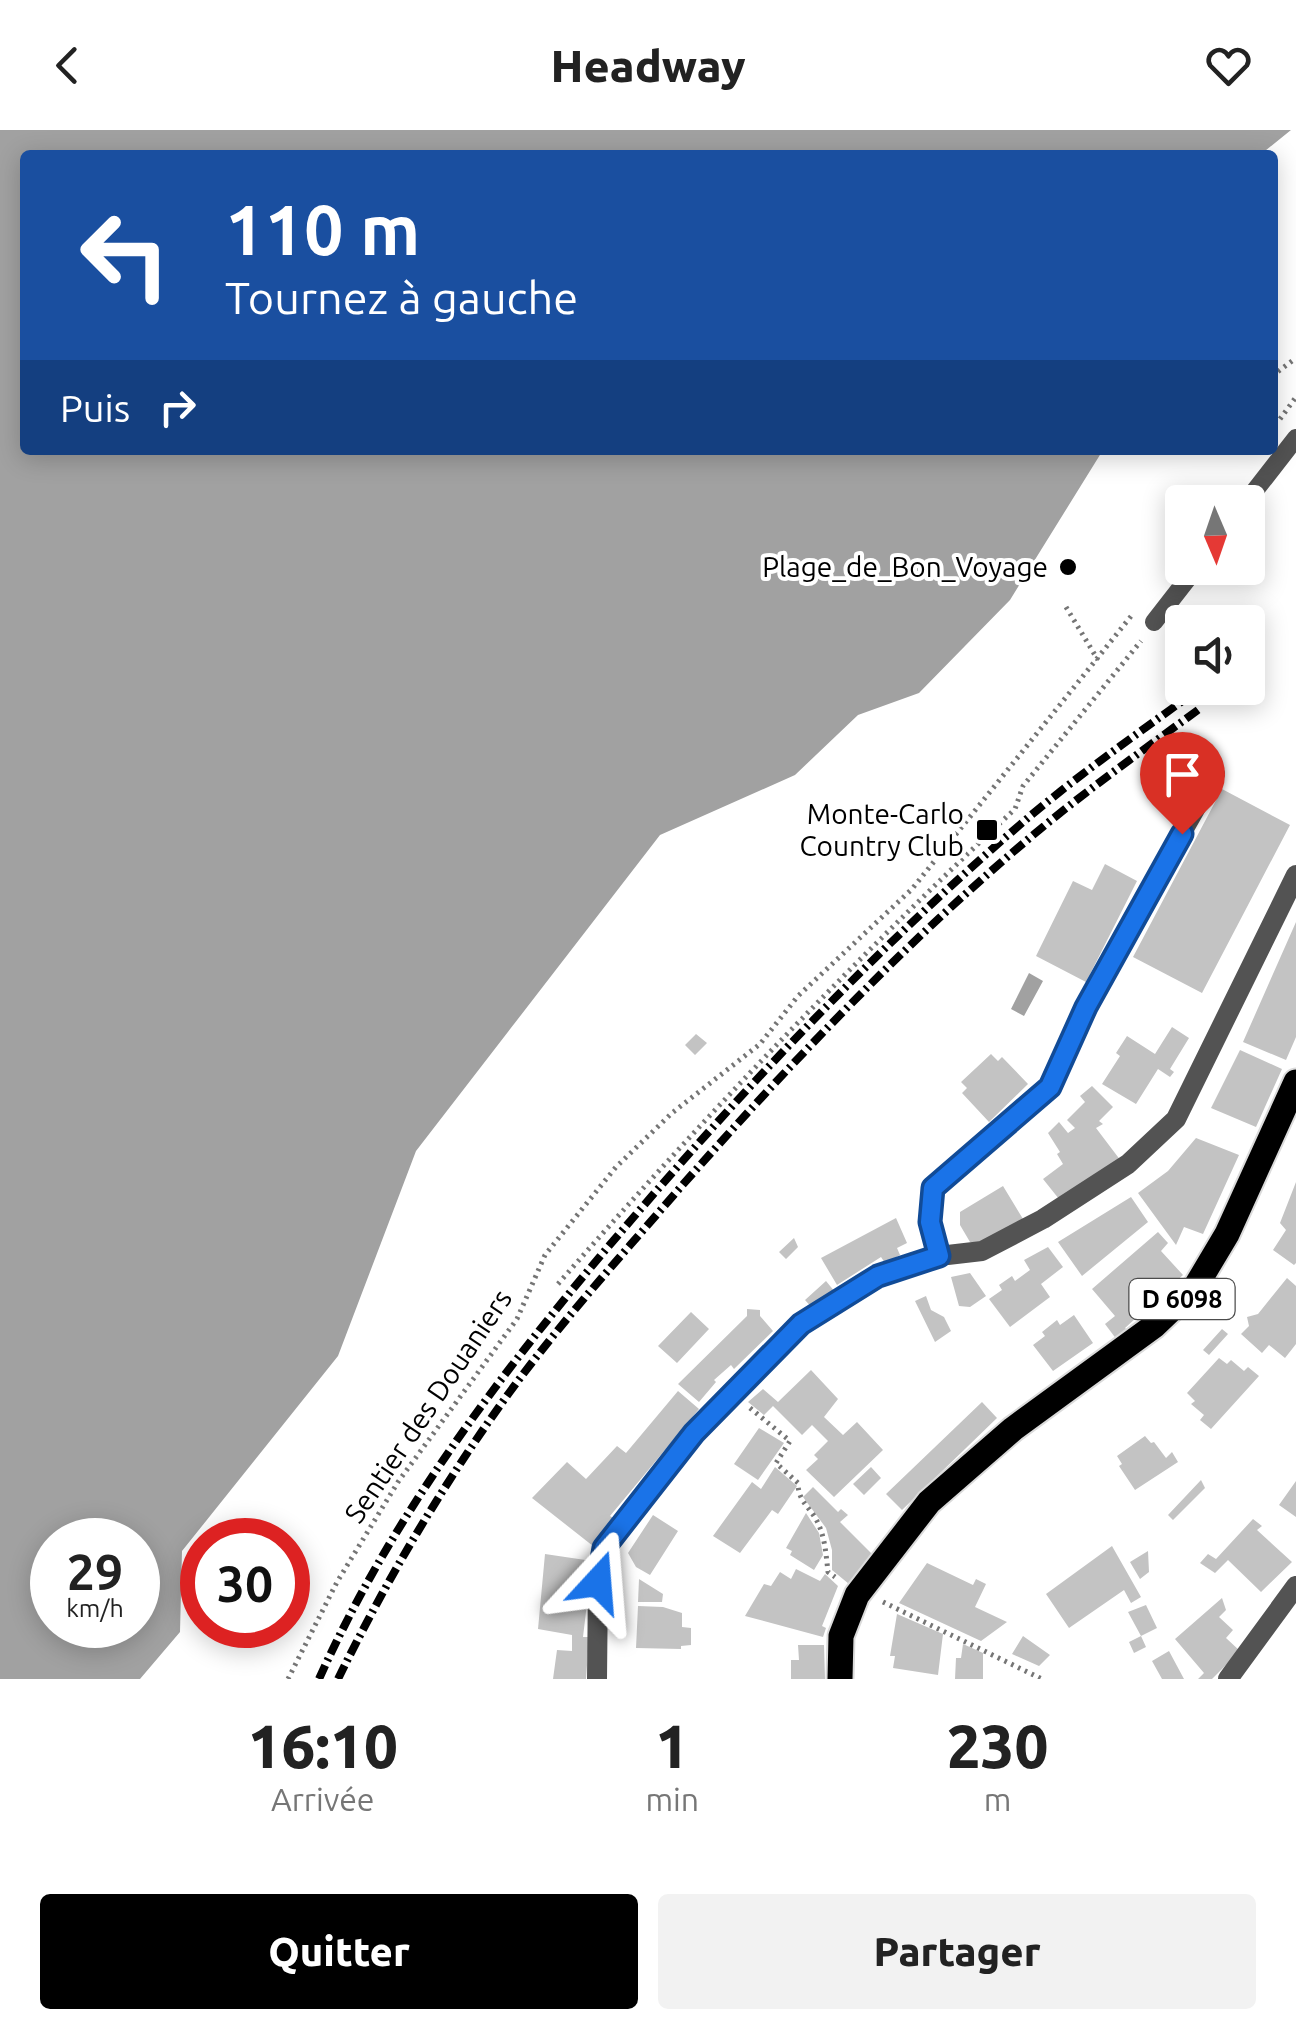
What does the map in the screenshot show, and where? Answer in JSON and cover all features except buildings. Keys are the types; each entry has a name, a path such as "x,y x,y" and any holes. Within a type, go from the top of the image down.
{"main road":[{"name":"D 6098","path":"840,1679 842,1636 929,1502 1014,1429 1154,1326 1196,1286 1227,1234 1296,1082"}],"street":[{"path":"597,1679 598,1582 604,1548 694,1433 801,1324 878,1276 939,1256 982,1251 1042,1219 1128,1164 1176,1120 1296,875"},
{"path":"1228,1679 1296,1586"}],"lane":[{"path":"1259,485 1296,438"},
{"path":"1154,622 1183,585"},
{"path":"939,1256 930,1222 933,1188 1050,1087 1072,1034 1114,954 1216,774"}],"path":[{"path":"1278,422 1296,397"},
{"name":"Sentier des Douaniers","path":"288,1679 337,1582 398,1482 517,1319 545,1255 616,1168 672,1112 760,1044 798,996 912,888 1138,607"},
{"path":"1066,608 1098,660"},
{"path":"558,1284 691,1134 842,974 1015,809 1023,786 1128,660 1154,622"},
{"path":"732,1394 790,1441 776,1462 798,1483 798,1496 816,1518 828,1572 867,1597 1042,1679"}],"shaded area":[{"path":"0,130 1291,130 1266,150 20,150 20,455 1100,455 1010,600 919,693 858,715 795,775 660,835 416,1151 338,1356 208,1518 180,1518 180,1632 140,1679 0,1679"},
{"path":"1029,973 1043,981 1024,1016 1011,1009"}],"railway":[{"path":"319,1679 383,1555 459,1438 543,1326 679,1166 774,1061 924,911 1049,801 1177,705"},
{"path":"338,1679 417,1533 485,1427 549,1341 679,1189 809,1047 947,911 1063,810 1202,707"}],"place":[{"name":"Plage_de_Bon_Voyage","path":"1068,567"},
{"name":"Monte-Carlo Country Club","path":"987,830"}],"route":[{"path":"598,1582 604,1548 694,1433 801,1324 878,1276 939,1256 930,1222 933,1188 1050,1087 1086,1007 1182,834"}]}
